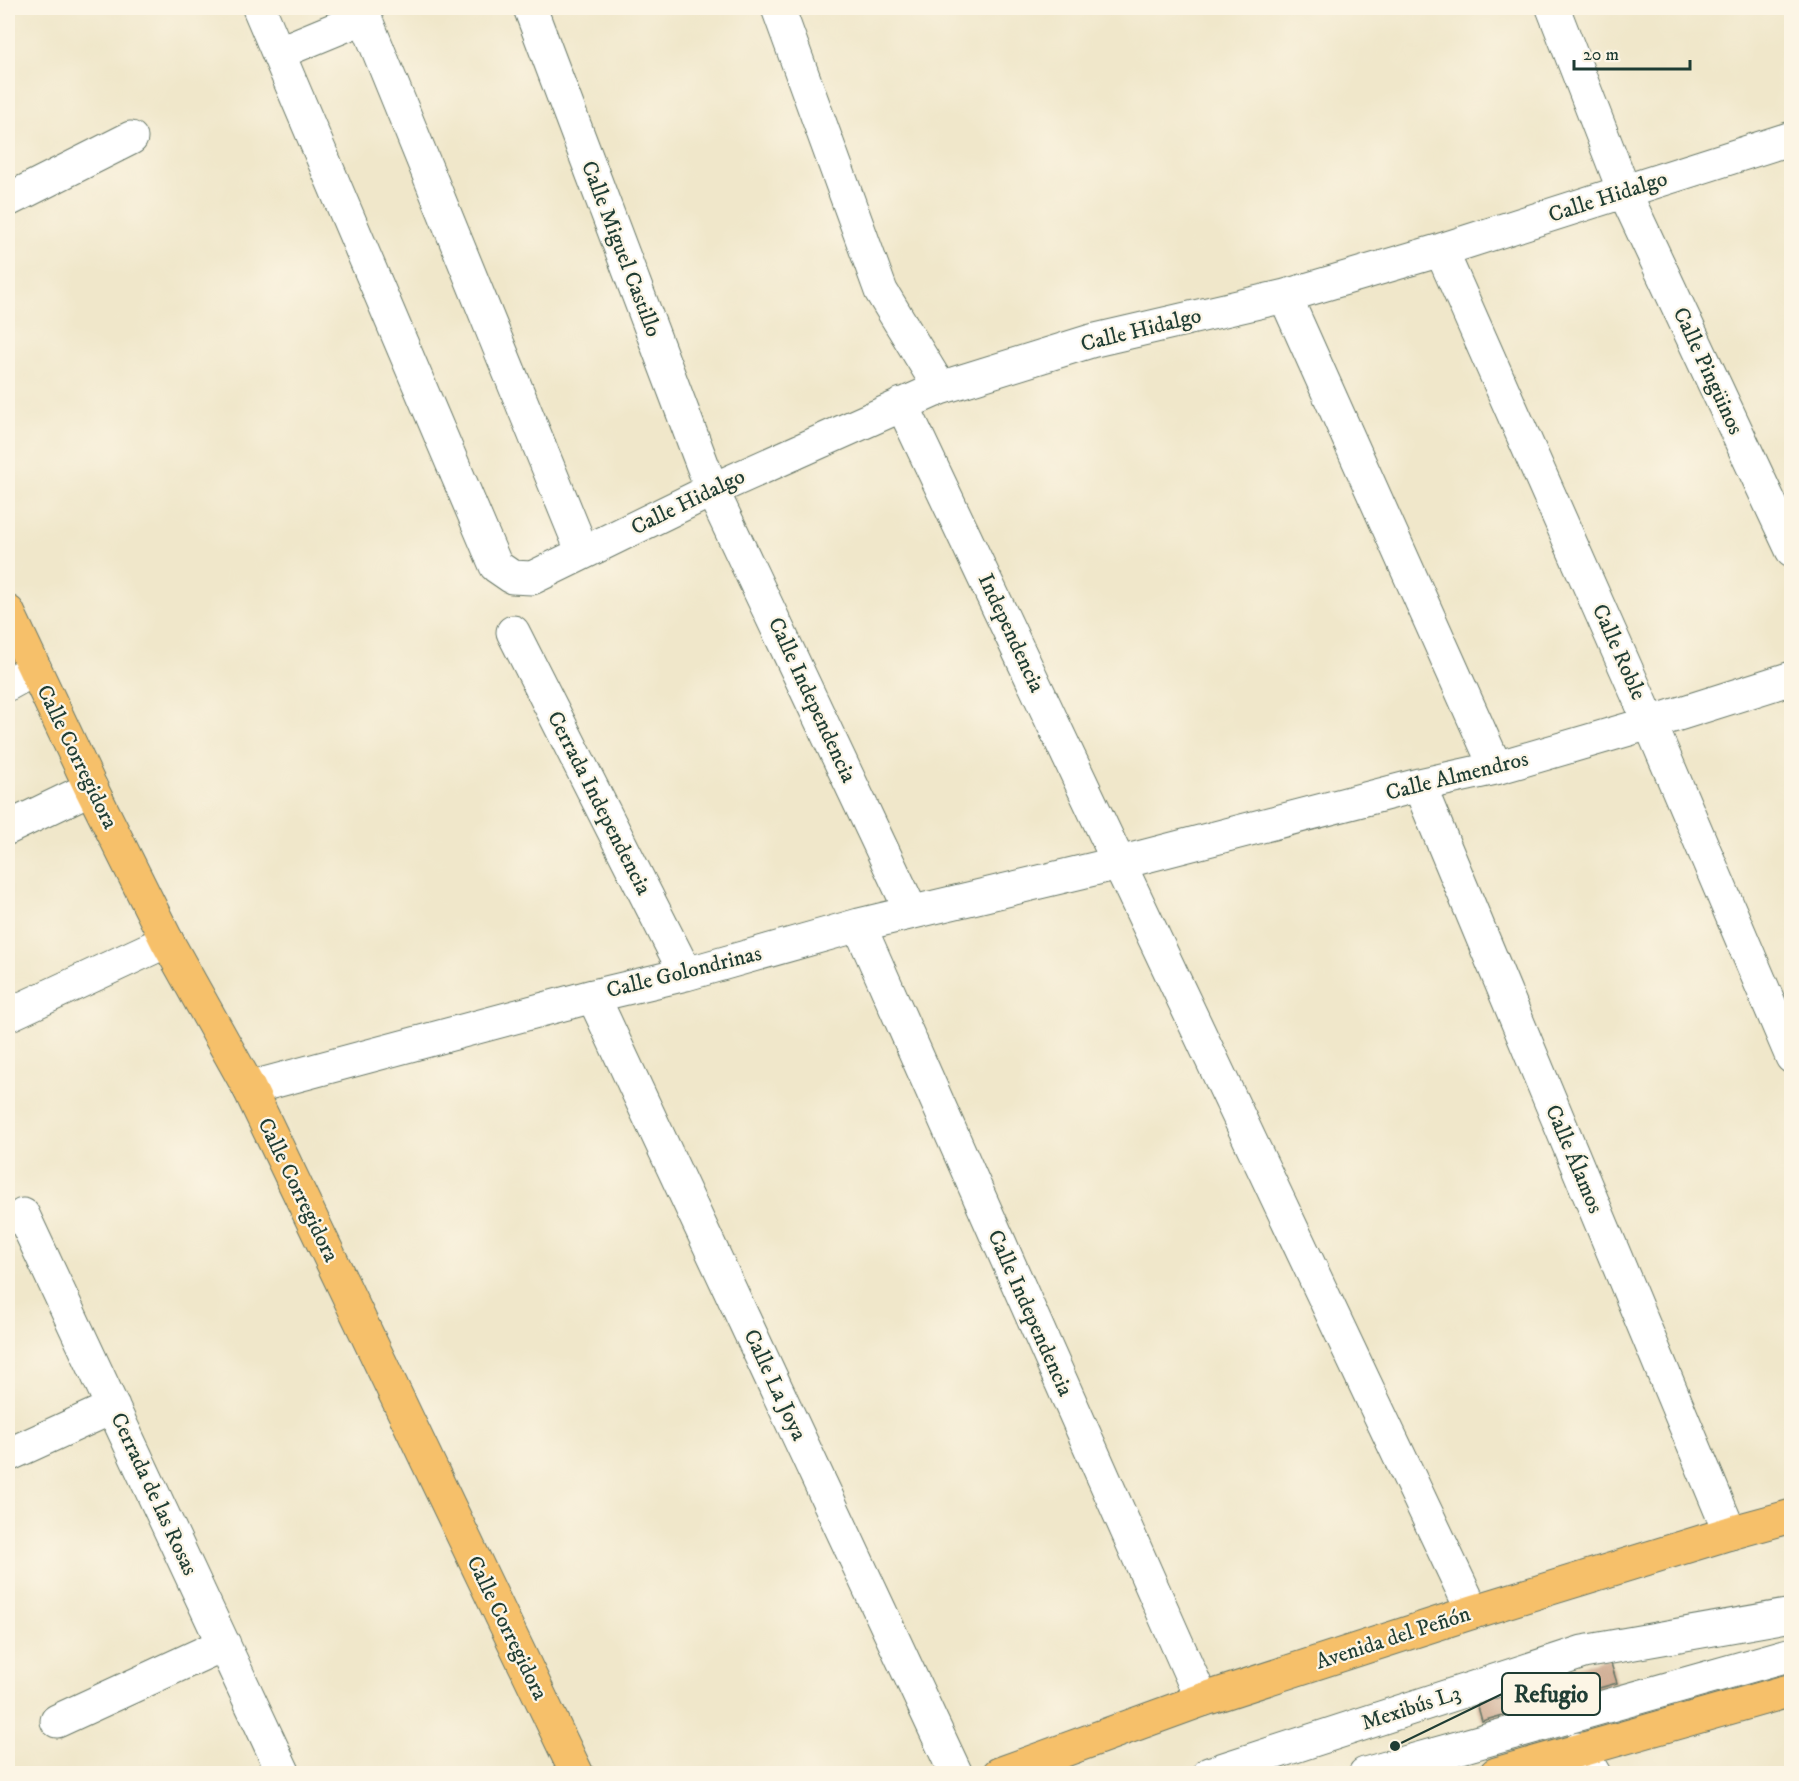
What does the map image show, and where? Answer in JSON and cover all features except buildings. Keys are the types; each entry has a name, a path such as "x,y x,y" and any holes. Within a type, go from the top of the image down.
{"main road":[{"name":"Calle Corregidora","path":"8,612 21,677 91,788 167,941 249,1088 577,1773"},
{"name":"Avenida del Peñón","path":"999,1773 1202,1700 1473,1612 1791,1516"},
{"path":"1496,1773 1587,1761 1791,1691"}],"street":[{"path":"259,8 278,53 363,12 583,553"},
{"name":"Calle Miguel Castillo","path":"530,8 712,490"},
{"path":"778,8 881,291 940,388"},
{"name":"Calle Pingüinos","path":"1553,8 1624,191 1791,550"},
{"name":"Calle Hidalgo","path":"278,53 496,567 512,577 532,578 712,490 940,388 1091,341 1285,296 1441,250 1624,191 1788,149"},
{"path":"8,200 130,138"},
{"name":"Calle Roble","path":"1441,250 1650,723 1791,1056"},
{"path":"1285,296 1496,768"},
{"name":"Independencia","path":"902,404 1119,863"},
{"name":"Calle Independencia","path":"712,490 911,911"},
{"name":"Cerrada Independencia","path":"513,632 686,974"},
{"name":"Calle Almendros","path":"1119,863 1419,785 1496,768 1650,723 1791,678"},
{"name":"Calle Álamos","path":"1419,785 1730,1533"},
{"path":"8,828 91,788"},
{"path":"1119,863 1473,1612"},
{"name":"Calle Golondrinas","path":"249,1088 593,996 686,974 911,911 1119,863"},
{"name":"Calle Independencia","path":"859,925 1202,1700"},
{"path":"8,1014 167,941"},
{"name":"Calle La Joya","path":"593,996 956,1773"},
{"name":"Cerrada de las Rosas","path":"23,1215 284,1773"},
{"path":"8,1455 113,1407"},
{"name":"Mexibús L3","path":"1209,1773 1583,1652 1791,1615"},
{"path":"57,1721 224,1644"},
{"path":"1365,1773 1791,1654"}],"place":[{"name":"Refugio","path":"1395,1746"}]}
